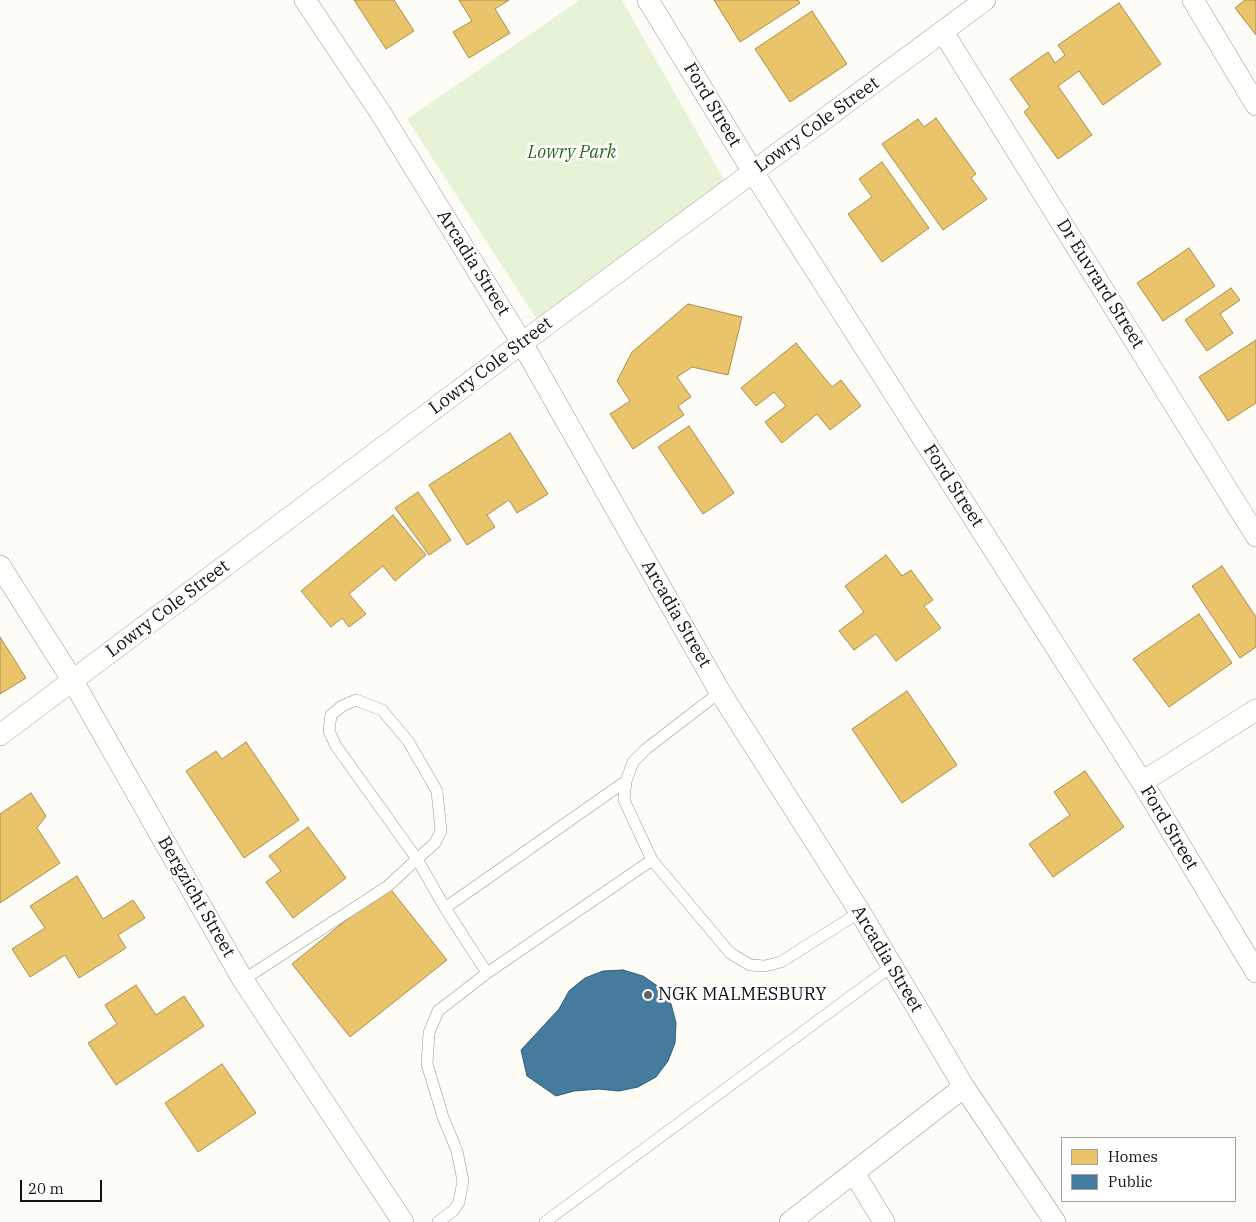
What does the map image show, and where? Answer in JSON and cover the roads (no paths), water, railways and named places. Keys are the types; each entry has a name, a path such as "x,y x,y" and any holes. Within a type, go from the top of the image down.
{"street":[{"name":"Arcadia Street","path":"305,0 380,112 522,343 720,692 860,912 964,1087 1055,1222"},
{"name":"Ford Street","path":"648,0 753,172 1142,782 1256,972"},
{"name":"Lowry Cole Street","path":"0,735 522,343 985,0"},
{"path":"1193,0 1256,105"},
{"name":"Dr Euvrard Street","path":"943,32 1256,536"},
{"name":"Bergzicht Street","path":"0,566 73,681 243,980 403,1222"},
{"path":"1142,782 1256,710"},
{"path":"790,1222 964,1087"},
{"path":"854,1173 884,1222"}],"lane":[{"path":"720,692 646,749 633,762 626,781 624,800 652,860 730,953 750,965 765,966 781,962 860,912"},
{"path":"243,980 388,886 417,859 434,842 441,830 437,791 408,741 382,710 356,700 342,706 331,715 329,731 336,746 417,859 445,908 487,973"},
{"path":"445,908 626,781"},
{"path":"438,1222 454,1210 459,1202 463,1180 456,1151 443,1117 427,1064 429,1033 438,1011 487,973 652,860"},
{"path":"545,1222 892,966"}],"place":[{"name":"NGK MALMESBURY","path":"648,995"}],"park label":[{"name":"Lowry Park","path":"572,153"}]}
